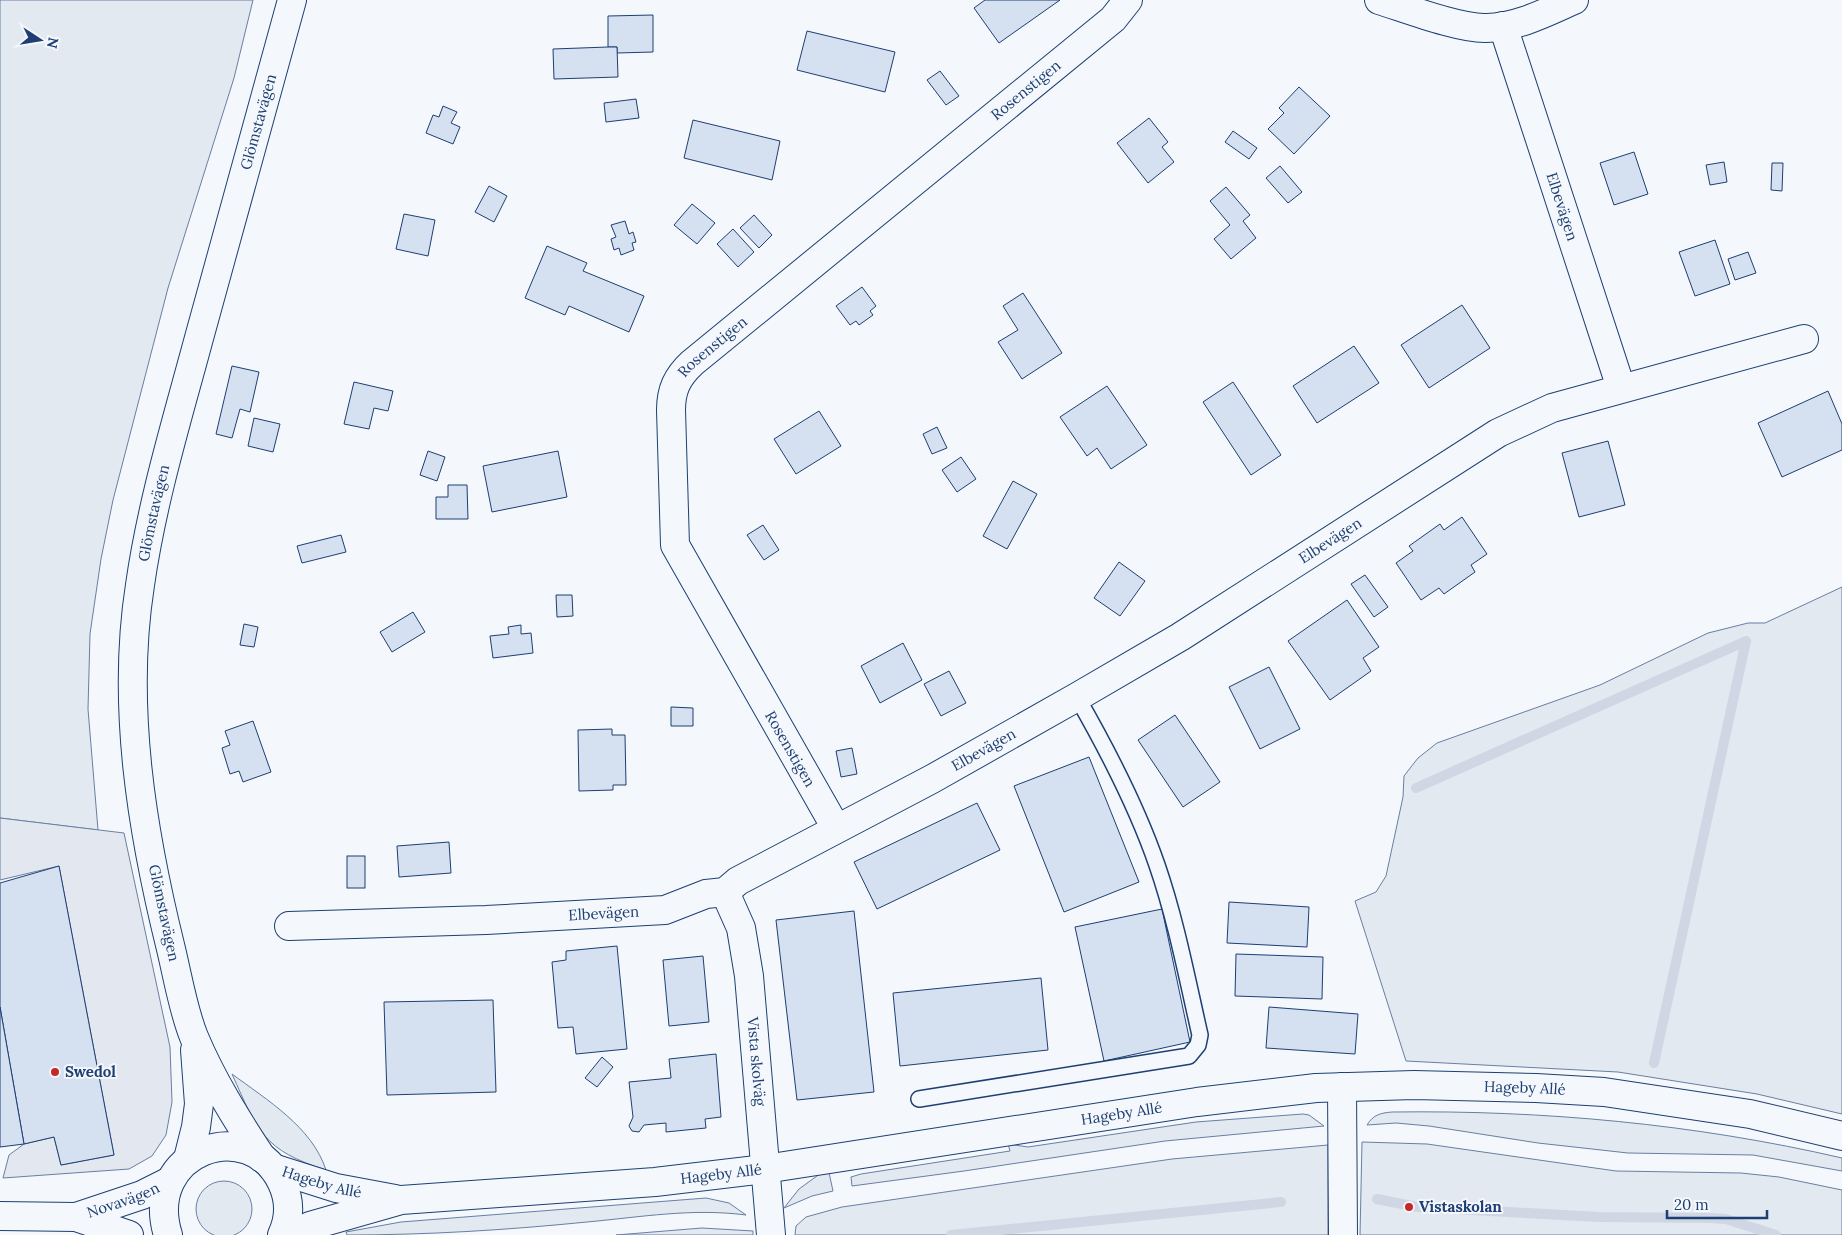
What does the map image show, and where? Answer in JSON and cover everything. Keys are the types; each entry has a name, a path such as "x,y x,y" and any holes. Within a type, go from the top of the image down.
{"street":[{"name":"Glömstavägen","path":"188,1159 196,1127 199,1104 194,1036 161,908 146,827 134,714 135,631 139,586 164,465 292,0"},
{"name":"Rosenstigen","path":"836,828 675,545 671,396 675,384 692,362 1105,25 1128,0"},
{"path":"1379,0 1467,25 1486,28 1503,26 1546,12 1574,0"},
{"name":"Elbevägen","path":"1503,26 1621,388"},
{"name":"Elbevägen","path":"289,926 486,920 665,910 706,894 725,892 738,881 932,779 1078,697 1180,636 1498,433 1552,408 1804,339"},
{"name":"Vista skolväg","path":"725,892 740,928 749,976 771,1235"},
{"name":"Glömstavägen","path":"194,1036 235,1117 286,1191 288,1217 282,1235"},
{"path":"1342,1087 1342,1235"},
{"name":"Hageby Allé","path":"292,1235 310,1226 401,1200 655,1182 765,1170 1197,1102 1316,1088 1527,1087 1604,1092 1750,1114 1842,1136"},
{"name":"Glömstavägen","path":"168,1235 163,1208 170,1181 188,1159 212,1148 225,1147 250,1152 267,1163"},
{"name":"Hageby Allé","path":"267,1163 336,1188 401,1200"},
{"name":"Novavägen","path":"76,1217 142,1195 170,1181"},
{"name":"Novavägen","path":"0,1216 76,1217 129,1235"}],"lane":[{"path":"919,1100 1189,1056 1198,1046 1200,1034 1179,944 1157,864 1109,752 1078,697"}],"shaded area":[{"path":"0,0 253,0 234,78 168,288 113,500 101,559 90,634 88,709 98,830 0,818"},
{"path":"1842,587 1842,1114 1757,1094 1618,1072 1406,1061 1355,901 1376,892 1386,876 1403,797 1404,776 1418,758 1437,743 1600,685 1708,633 1748,623 1765,623"},
{"path":"0,818 124,833 170,1047 172,1102 166,1135 152,1156 129,1169 3,1178 9,1155 24,1144 54,1137 61,1165 114,1155 59,866 0,880"},
{"path":"232,1074 273,1104 299,1128 319,1155 326,1170 288,1155 265,1136 249,1111"},
{"path":"1392,1112 1449,1112 1562,1117 1675,1128 1787,1146 1842,1158 1842,1171 1753,1155 1628,1153 1538,1143 1429,1126 1396,1123 1367,1125 1377,1115"},
{"path":"1309,1115 1324,1126 1165,1141 852,1186 851,1177 861,1174 1010,1151 1008,1144 1028,1147 1196,1122"},
{"path":"1362,1142 1427,1144 1616,1171 1741,1173 1779,1177 1842,1190 1842,1235 1360,1235"},
{"path":"1328,1145 1328,1235 795,1235 796,1226 806,1217 842,1207 1172,1159"},
{"path":"828,1168 833,1191 812,1196 784,1208 799,1189"},
{"path":"224,1181 235,1183 244,1189 250,1198 252,1209 250,1220 244,1229 235,1235 224,1237 213,1235 204,1229 198,1220 196,1209 198,1198 204,1189 213,1183"},
{"path":"706,1198 729,1203 746,1215 706,1212 686,1213 437,1233 347,1235 346,1232 401,1222"},
{"path":"702,1228 753,1231 753,1235 616,1235"}],"building":[{"path":"985,0 1060,0 999,43 974,8"},
{"path":"653,15 653,52 617,53 617,47 608,47 608,16"},
{"path":"807,31 895,52 885,92 797,70"},
{"path":"617,47 618,77 554,79 553,49"},
{"path":"940,71 959,96 946,105 927,80"},
{"path":"1299,87 1330,116 1294,154 1268,129 1284,113 1279,108"},
{"path":"636,99 639,118 606,122 604,103"},
{"path":"443,106 457,112 451,123 460,127 453,144 426,133 433,115 439,117"},
{"path":"1149,118 1168,142 1162,147 1174,162 1148,183 1117,143"},
{"path":"693,120 780,141 772,180 684,158"},
{"path":"1233,131 1257,148 1249,159 1225,142"},
{"path":"1634,152 1648,194 1614,205 1600,163"},
{"path":"1724,162 1727,182 1710,185 1706,165"},
{"path":"1772,163 1783,163 1782,191 1771,190"},
{"path":"1280,166 1302,192 1288,203 1266,178"},
{"path":"489,186 507,196 494,222 475,212"},
{"path":"1226,187 1250,215 1243,221 1256,238 1231,259 1214,239 1230,225 1210,201"},
{"path":"692,204 715,223 697,244 674,225"},
{"path":"404,214 435,220 428,256 396,249"},
{"path":"754,215 772,235 759,248 740,228"},
{"path":"625,221 629,234 633,232 636,242 632,243 634,250 621,255 619,248 614,250 611,239 616,237 611,225"},
{"path":"733,229 754,252 738,267 717,244"},
{"path":"1715,240 1730,284 1695,296 1679,252"},
{"path":"547,246 587,263 583,271 644,296 629,332 569,306 565,315 525,298"},
{"path":"1748,252 1756,273 1735,280 1728,259"},
{"path":"862,287 876,306 870,311 873,315 859,325 856,321 850,325 836,306"},
{"path":"1023,293 1062,353 1022,379 998,342 1018,330 1003,306"},
{"path":"1462,305 1490,348 1429,388 1401,345"},
{"path":"1354,346 1379,383 1317,423 1293,386"},
{"path":"232,366 259,372 250,412 240,409 232,438 216,434"},
{"path":"354,382 393,391 388,411 374,408 369,429 344,424"},
{"path":"1233,382 1281,455 1251,475 1203,402"},
{"path":"1107,386 1147,445 1111,469 1097,448 1087,456 1060,417"},
{"path":"1828,391 1842,424 1842,450 1782,477 1758,423"},
{"path":"819,411 841,446 796,474 774,439"},
{"path":"254,418 280,424 273,452 248,446"},
{"path":"937,427 947,448 932,454 923,434"},
{"path":"1608,441 1625,505 1579,517 1562,453"},
{"path":"428,451 445,457 437,481 420,475"},
{"path":"558,451 567,497 492,512 483,466"},
{"path":"961,457 976,479 957,492 942,470"},
{"path":"1013,481 1037,494 1007,549 983,536"},
{"path":"448,485 467,485 468,519 436,519 436,497 448,497"},
{"path":"1462,517 1487,554 1471,565 1475,572 1444,594 1439,588 1421,600 1396,563 1413,551 1409,546 1440,524 1444,530"},
{"path":"763,525 779,550 764,560 747,535"},
{"path":"341,535 346,552 302,563 297,546"},
{"path":"1119,562 1145,581 1120,616 1094,598"},
{"path":"1365,575 1388,607 1374,617 1351,584"},
{"path":"556,595 572,595 573,616 557,617"},
{"path":"1347,600 1379,647 1363,658 1371,671 1330,700 1288,641"},
{"path":"413,612 425,632 392,652 380,632"},
{"path":"244,624 258,627 254,647 240,645"},
{"path":"521,625 521,634 531,633 533,653 493,658 490,636 509,634 508,627"},
{"path":"903,643 922,680 880,703 861,666"},
{"path":"1269,667 1300,729 1260,749 1229,687"},
{"path":"949,671 966,703 941,716 924,684"},
{"path":"671,707 693,708 693,726 671,726"},
{"path":"1175,715 1220,782 1183,807 1138,740"},
{"path":"253,721 271,772 243,782 239,771 230,774 222,748 230,745 225,731"},
{"path":"612,729 612,735 625,735 626,785 613,785 613,790 579,791 578,730"},
{"path":"852,748 857,774 841,777 836,751"},
{"path":"1089,757 1139,882 1064,912 1014,786"},
{"path":"977,803 1000,850 877,909 854,862"},
{"path":"449,842 451,873 399,877 397,846"},
{"path":"347,856 365,856 365,888 347,888"},
{"name":"Swedol","path":"59,866 114,1155 61,1165 54,1137 24,1144 0,1007 0,883"},
{"path":"1229,902 1309,907 1307,947 1227,943"},
{"path":"1162,909 1190,1042 1104,1061 1075,927"},
{"path":"854,911 874,1092 797,1100 776,920"},
{"path":"617,946 627,1049 576,1054 573,1027 558,1028 552,962 566,960 566,951"},
{"path":"1236,954 1323,957 1322,999 1235,996"},
{"path":"703,956 709,1022 669,1026 663,960"},
{"path":"1041,978 1048,1050 900,1066 893,993"},
{"path":"493,1000 496,1092 387,1095 384,1002"},
{"path":"0,1007 24,1144 0,1147"},
{"path":"1269,1007 1358,1014 1355,1054 1266,1048"},
{"path":"716,1054 721,1117 705,1119 706,1128 666,1132 666,1123 644,1125 639,1132 632,1131 629,1126 633,1117 629,1082 671,1078 669,1059"},
{"path":"602,1057 613,1067 597,1087 585,1078"}],"waterway":[{"path":"1416,788 1746,641 1654,1063"},
{"path":"1377,1199 1417,1207 1599,1217 1726,1219 1776,1235"},
{"path":"951,1235 1281,1202"}],"place":[{"name":"Swedol","path":"55,1072"},
{"name":"Vistaskolan","path":"1409,1207"}]}
